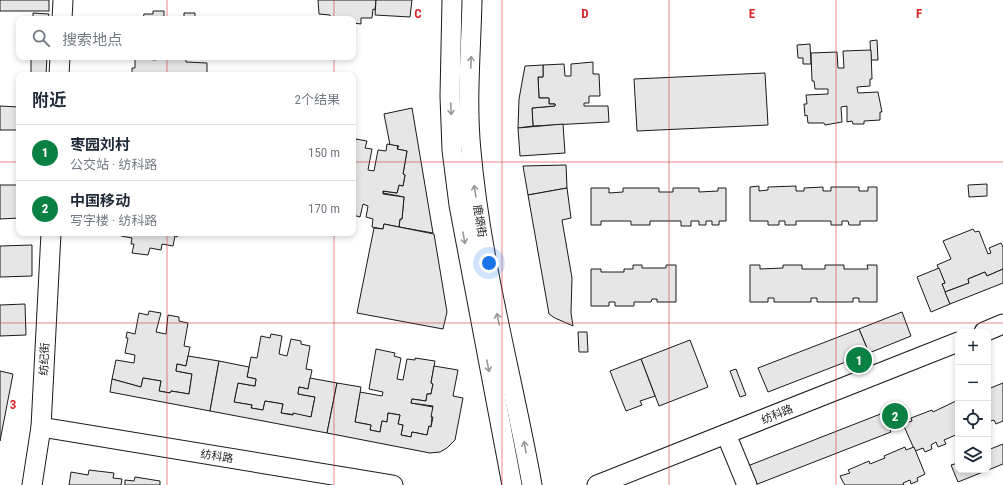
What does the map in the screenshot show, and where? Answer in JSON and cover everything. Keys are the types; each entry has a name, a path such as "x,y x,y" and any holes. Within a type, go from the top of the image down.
{"street":[{"path":"62,16 63,0"},
{"name":"鹿塬街","path":"452,0 450,96 452,150 459,205 512,485"},
{"name":"鹿塬街","path":"472,0 469,114 474,186 492,292 532,485"},
{"path":"59,72 60,60"},
{"name":"纺纪街","path":"32,485 41,427 51,236"},
{"path":"991,329 1003,324"},
{"name":"纺科路","path":"597,485 955,343"},
{"name":"纺科路","path":"41,427 393,485"},
{"path":"726,434 747,485"}],"building":[{"path":"0,0 49,0 49,11 0,11"},
{"path":"318,0 376,0 372,18 361,18 361,24 356,23 356,16 330,16 319,14"},
{"path":"376,0 412,0 410,17 375,15"},
{"path":"153,11 164,11 164,16 144,16 144,14 153,14"},
{"path":"33,13 49,14 49,16 33,16"},
{"path":"184,13 195,13 195,16 184,16"},
{"path":"877,40 878,60 871,60 870,41"},
{"path":"810,44 811,64 803,64 803,58 798,58 797,45"},
{"path":"871,50 872,79 870,79 870,86 857,87 858,93 878,92 882,112 880,112 880,120 864,121 864,124 853,124 852,121 847,122 847,106 841,107 842,122 825,125 824,123 808,123 807,115 805,116 804,104 807,104 806,95 828,94 828,89 815,89 814,81 812,81 811,53 837,52 838,68 844,68 843,51"},
{"path":"31,60 47,60 46,72 31,72"},
{"path":"135,60 186,60 186,62 207,63 207,72 132,72 132,68 135,68"},
{"path":"593,62 593,74 599,74 600,96 589,96 589,103 584,103 584,106 608,106 609,122 533,126 532,108 555,106 555,104 549,104 549,98 539,98 538,77 543,77 543,65 564,64 565,76 571,76 571,64"},
{"path":"543,65 543,77 538,77 539,98 549,98 549,104 555,104 555,106 532,108 533,126 518,128 519,99 525,66"},
{"path":"765,73 768,125 637,131 634,79"},
{"path":"0,106 16,107 16,130 0,130"},
{"path":"412,108 433,233 399,227 400,219 402,219 404,197 383,193 383,191 397,193 399,185 403,186 405,175 403,174 407,151 397,149 399,146 390,145 384,114"},
{"path":"563,124 565,153 520,156 518,128"},
{"path":"356,139 367,141 365,148 372,149 368,170 374,171 378,150 386,151 387,144 398,146 397,149 407,151 403,174 405,175 403,186 399,185 397,193 383,191 383,194 404,197 402,219 400,219 399,227 384,224 383,229 372,227 373,219 366,217 368,206 363,204 360,217 356,216"},
{"path":"566,165 567,188 528,195 523,166"},
{"path":"987,184 987,196 969,197 968,185"},
{"path":"0,185 16,185 16,218 0,219"},
{"path":"759,186 759,191 768,190 768,187 796,186 796,191 804,191 804,188 823,187 823,191 831,191 831,187 859,187 859,191 868,191 868,187 877,187 877,221 860,221 860,225 849,225 848,221 842,221 842,225 831,225 831,221 796,221 796,225 785,225 785,221 779,221 779,225 768,225 768,221 750,221 750,187"},
{"path":"567,188 571,218 562,220 572,278 571,313 573,326 549,314 528,195"},
{"path":"591,188 609,188 609,193 623,192 623,188 659,188 659,192 673,192 673,188 699,188 699,192 718,191 718,188 726,188 726,221 719,221 719,225 712,225 712,221 706,221 706,225 699,225 699,221 691,221 691,226 681,226 681,221 650,221 650,225 631,225 631,221 601,221 601,225 591,225"},
{"path":"384,224 434,234 447,312 443,329 357,313 374,228 383,229"},
{"path":"973,229 975,232 979,231 988,254 991,253 989,248 1001,243 1003,247 1003,269 987,276 985,272 968,279 969,283 945,292 942,284 945,283 937,265 951,259 943,241"},
{"path":"121,236 175,236 173,246 162,244 161,250 150,248 148,255 132,253 134,244 131,244 132,238"},
{"path":"32,245 32,276 0,277 0,246"},
{"path":"633,265 642,265 642,268 666,268 666,265 676,265 676,302 657,302 657,299 652,299 651,302 634,302 634,306 615,306 615,302 609,302 609,306 591,306 591,269 601,269 601,272 624,272 624,269 633,269"},
{"path":"750,265 760,265 760,269 783,268 783,265 802,265 802,269 825,269 825,265 844,265 844,269 868,269 867,265 877,265 877,302 859,302 859,298 853,298 853,302 817,302 817,298 811,298 811,302 774,302 774,298 768,298 768,302 750,302"},
{"path":"939,268 945,283 942,284 950,304 931,312 917,277"},
{"path":"1003,269 1003,283 950,304 945,292 969,283 968,279 985,272 987,276"},
{"path":"25,304 26,335 0,336 0,305"},
{"path":"149,311 161,313 156,332 166,334 168,315 179,317 179,321 188,323 184,346 190,347 186,366 177,364 176,371 192,374 189,394 159,391 161,381 143,378 141,387 112,379 116,360 134,363 135,355 125,353 128,338 126,338 127,332 135,334 139,313 148,315"},
{"path":"902,312 911,336 869,353 859,329"},
{"path":"859,329 869,353 768,392 758,368"},
{"path":"578,332 587,332 588,352 579,352"},
{"path":"271,334 282,336 279,354 287,356 291,339 301,341 301,344 310,346 306,369 312,370 308,389 299,387 298,394 315,397 311,417 281,413 283,404 265,401 263,410 251,408 252,405 234,402 238,383 255,386 256,379 247,377 251,357 257,358 261,336 270,338"},
{"path":"690,340 708,387 659,406 641,359"},
{"path":"376,349 395,353 394,356 401,358 397,379 403,380 407,359 415,360 415,358 435,361 431,383 433,384 431,394 427,394 426,401 412,399 411,403 433,407 431,427 429,426 427,435 412,432 411,437 401,435 403,425 398,424 400,415 388,413 387,422 382,421 380,432 370,430 371,425 355,422 360,392 382,396 383,392 369,389"},
{"path":"188,356 219,361 210,411 110,392 112,379 141,387 143,378 161,381 159,391 189,394 192,374 176,371 177,364 186,366"},
{"path":"641,359 655,396 640,401 642,405 626,411 610,371"},
{"path":"219,361 249,367 247,377 256,379 255,386 238,383 234,402 252,405 251,408 263,410 265,401 283,404 281,413 293,415 293,413 311,417 315,397 298,394 299,387 308,389 310,378 337,383 327,433 210,411"},
{"path":"434,366 458,370 453,396 463,398 455,440 447,448 440,452 430,453 327,433 337,383 361,387 355,422 371,425 370,430 380,432 382,421 387,422 388,413 400,415 398,424 403,425 401,435 411,437 412,432 427,435 429,426 431,427 433,406 411,403 412,399 426,401 427,394 431,394"},
{"path":"736,369 746,395 740,397 730,371"},
{"path":"0,371 13,374 0,441"},
{"path":"1003,383 1003,421 996,424 994,420 991,421 991,388"},
{"path":"955,401 955,435 944,440 946,444 938,447 936,442 931,445 932,449 925,452 923,448 915,451 903,424 912,421 911,418 932,410 933,412"},
{"path":"883,413 891,432 755,485 745,467"},
{"path":"1003,444 1003,464 991,469 991,449"},
{"path":"905,447 906,450 914,447 925,474 917,478 918,481 911,484 910,480 903,483 904,485 845,485 843,482 840,476 850,473 848,470 869,461 870,464 885,458 884,456"},
{"path":"955,464 955,473 980,473 958,482 951,465"},
{"path":"89,470 114,473 113,478 122,479 121,485 69,485 71,472 88,475"},
{"path":"135,477 160,481 160,485 125,485 125,480 134,481"}],"place":[{"name":"枣园刘村","path":"859,360"},
{"name":"中国移动","path":"895,416"}]}
